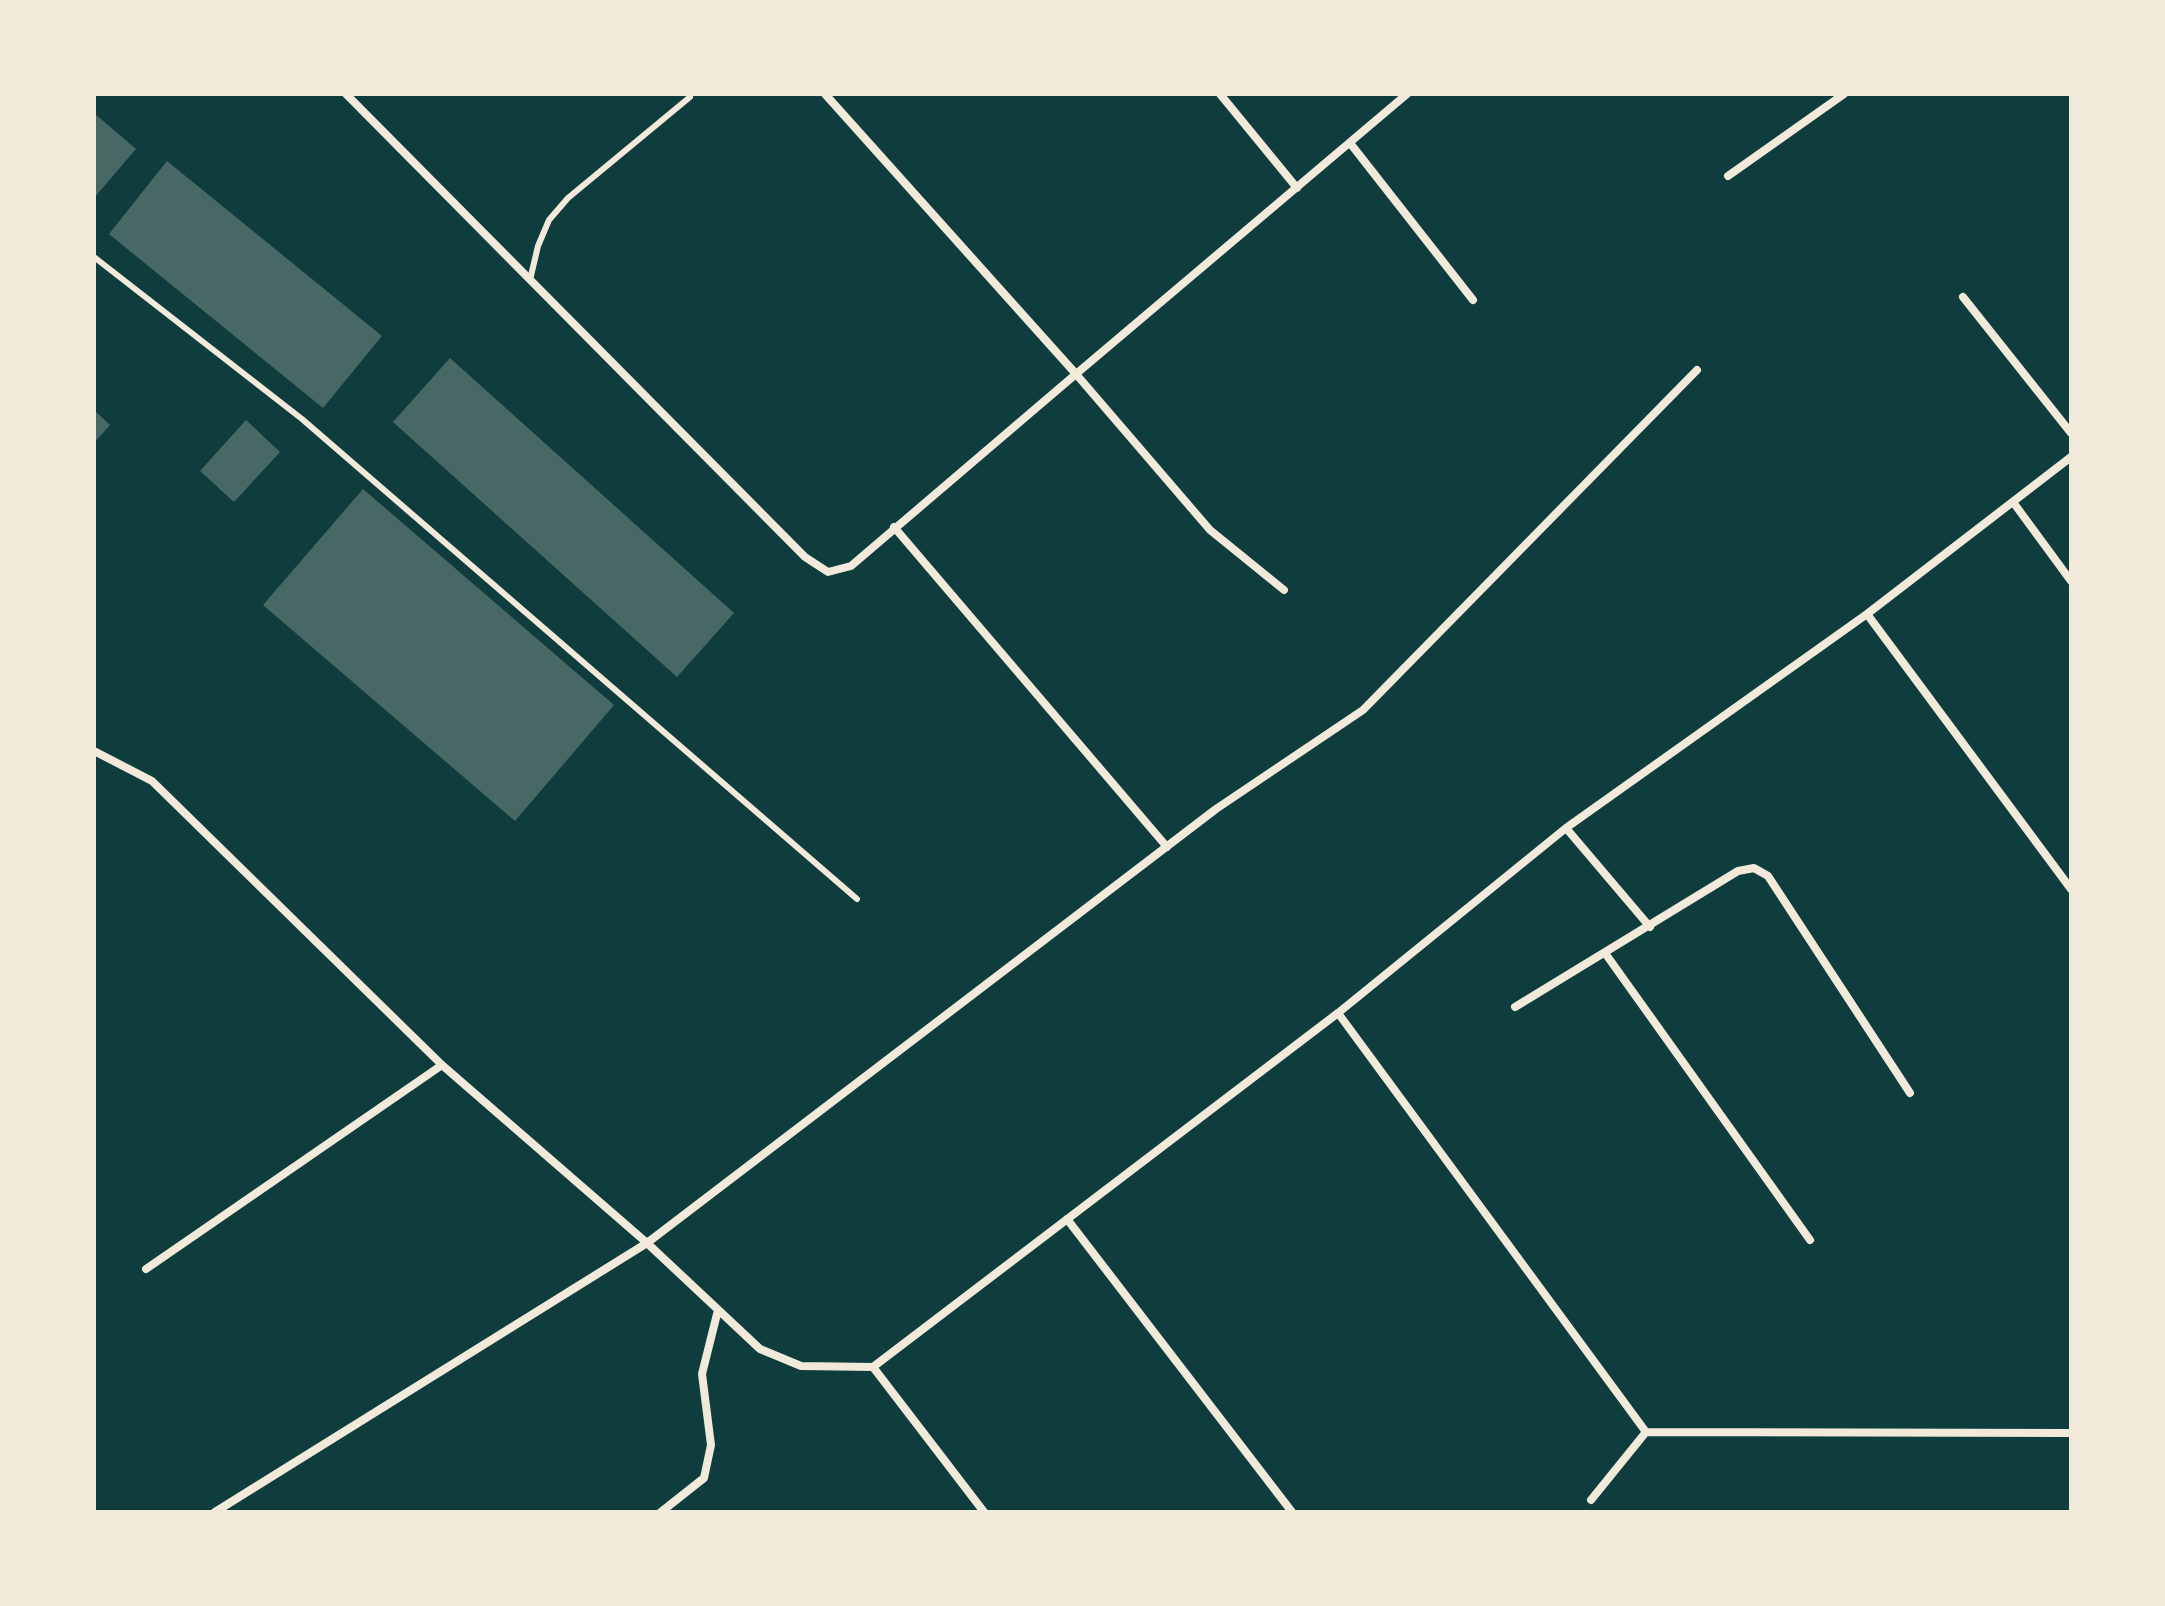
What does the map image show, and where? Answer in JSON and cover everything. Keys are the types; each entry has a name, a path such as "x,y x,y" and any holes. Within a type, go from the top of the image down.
{"street":[{"path":"346,94 805,557 828,572 851,566 1407,94"},
{"path":"825,94 1076,374 1210,530 1284,590"},
{"path":"1220,94 1297,188"},
{"path":"1728,176 1844,94"},
{"path":"1350,143 1473,300"},
{"path":"1963,297 2071,433"},
{"path":"215,1512 647,1243 1167,847 1363,710 1697,370"},
{"path":"94,751 152,781 442,1065 647,1243 760,1349 801,1366 873,1367 1338,1013 1566,828 1867,614 2071,457"},
{"path":"2013,502 2071,581"},
{"path":"894,527 1167,847"},
{"path":"1867,614 2071,889"},
{"path":"1566,828 1650,927"},
{"path":"1515,1007 1738,871 1754,868 1768,876 1910,1093"},
{"path":"1605,953 1810,1240"},
{"path":"1338,1013 1646,1432"},
{"path":"146,1269 442,1065"},
{"path":"1067,1219 1292,1512"},
{"path":"661,1512 704,1478 711,1445 702,1374 718,1310"},
{"path":"873,1367 984,1512"},
{"path":"1646,1432 2071,1433"},
{"path":"1591,1500 1646,1432"}],"lane":[{"path":"530,280 538,246 549,220 568,198 690,97"},
{"path":"94,257 302,419 857,899"}],"building":[{"path":"94,113 136,149 94,198"},
{"path":"167,161 382,336 323,408 109,234"},
{"path":"450,358 734,613 677,677 393,422"},
{"path":"94,410 110,425 94,443"},
{"path":"246,420 280,452 234,502 200,471"},
{"path":"363,489 614,705 515,821 263,605"}]}
